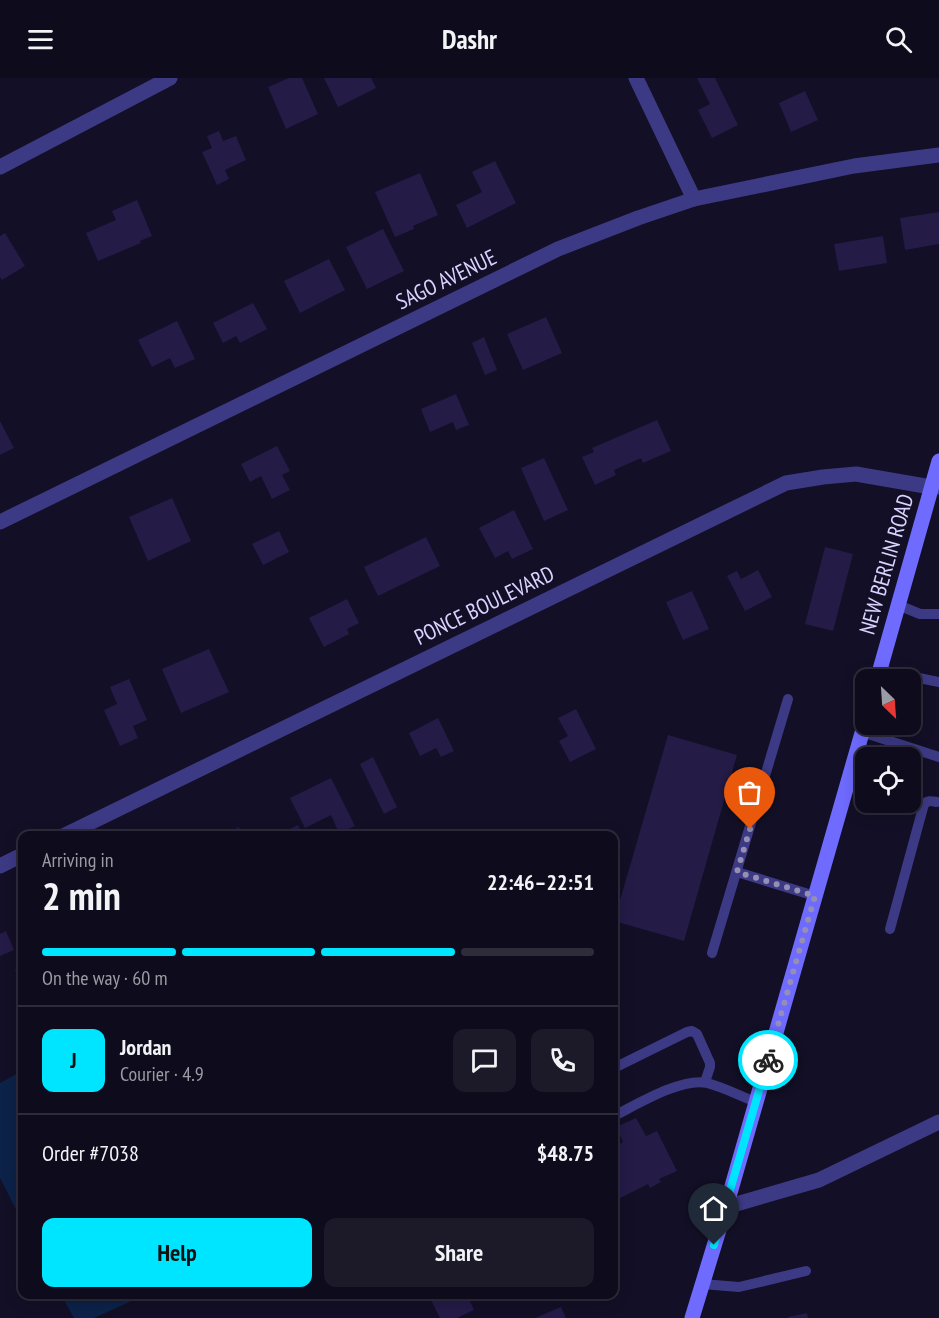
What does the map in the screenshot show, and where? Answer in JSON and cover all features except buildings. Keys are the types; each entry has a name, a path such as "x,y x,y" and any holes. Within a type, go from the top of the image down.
{"street":[{"path":"0,167 170,78"},
{"path":"636,78 694,199"},
{"name":"SAGO AVENUE","path":"0,522 558,249 694,199 854,166 939,155"},
{"name":"NEW BERLIN ROAD","path":"881,669 935,487 939,461"},
{"name":"PONCE BOULEVARD","path":"73,831 786,483 856,474 935,487"},
{"path":"692,1318 861,735"},
{"path":"0,866 18,857"},
{"path":"726,1207 819,1180 939,1122"}],"lane":[{"path":"898,605 920,614 939,614"},
{"path":"921,680 939,682"},
{"path":"712,953 788,699"},
{"path":"887,735 939,757"},
{"path":"890,929 924,804 938,800"},
{"path":"737,872 815,896"},
{"path":"618,1066 692,1031 697,1034 710,1063 705,1082"},
{"path":"618,1114 668,1089 705,1082 756,1102"},
{"path":"702,1284 739,1287 806,1272"}],"water":[{"path":"18,1073 18,1213 0,1178 0,1083"},
{"path":"63,1299 136,1299 94,1318 74,1318"}],"way so far":[{"path":"750,829 737,872 815,896 768,1060"}],"route":[{"path":"714,1245 768,1060"}]}
